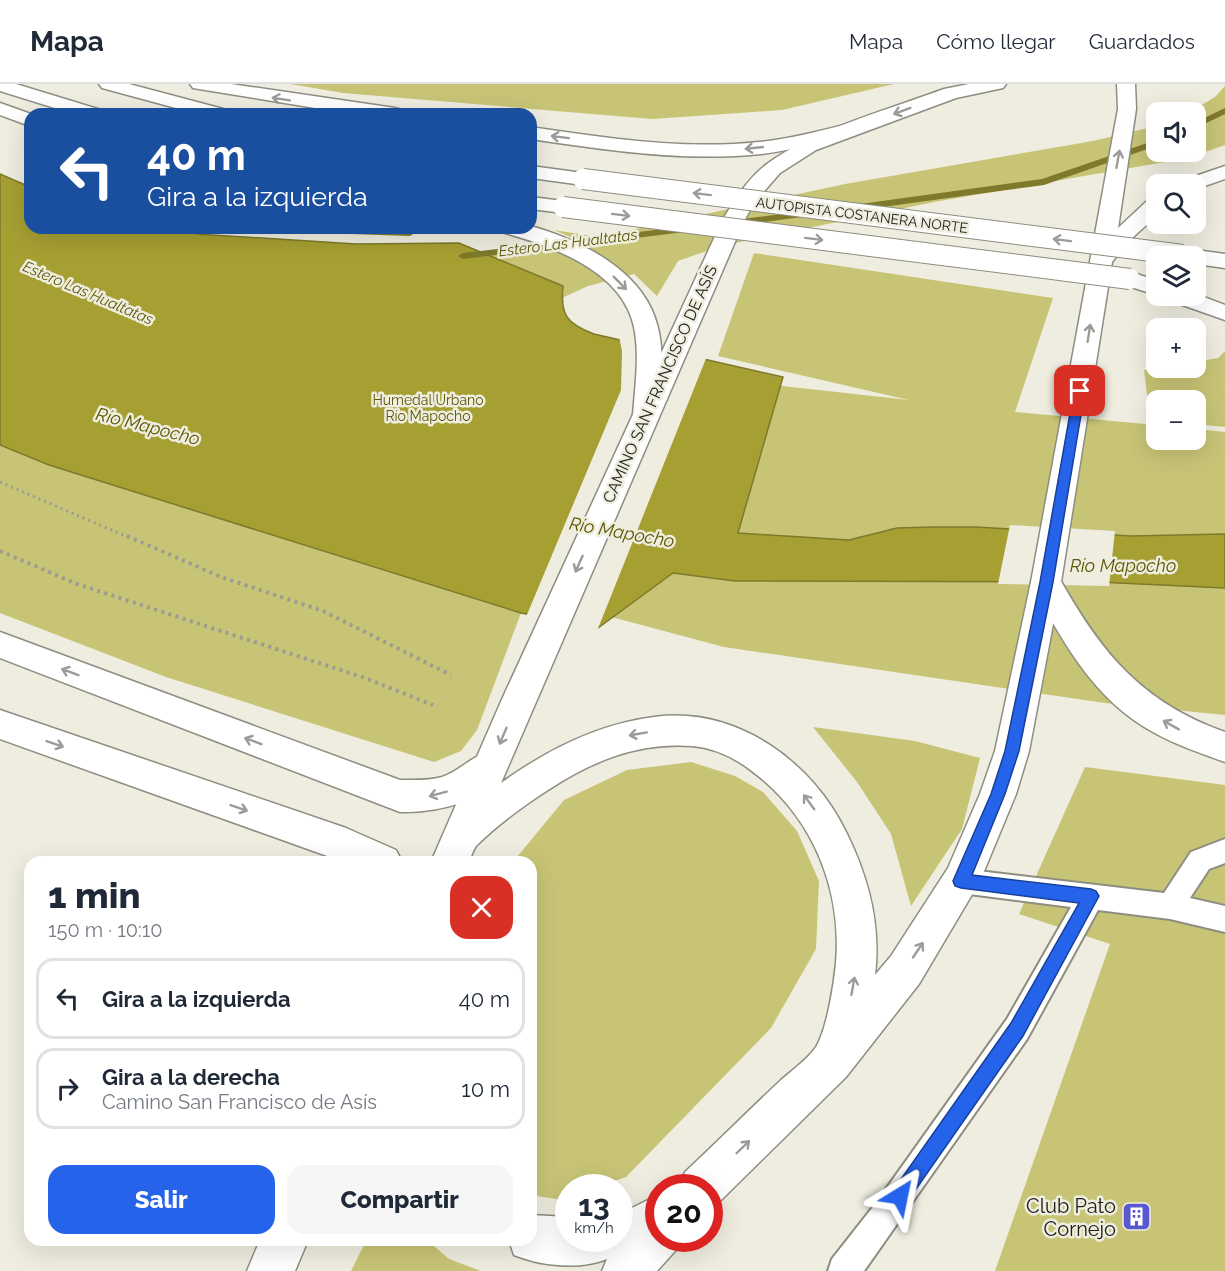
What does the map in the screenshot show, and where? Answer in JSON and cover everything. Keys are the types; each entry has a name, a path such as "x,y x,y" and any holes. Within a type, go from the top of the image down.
{"main road":[{"path":"108,84 198,108"},
{"path":"199,84 348,108"},
{"path":"951,93 973,84"},
{"name":"CAMINO SAN FRANCISCO DE ASÍS","path":"454,851 646,415 733,221 745,200 760,183 790,157 830,136 951,93 997,84"},
{"path":"716,1174 831,1062 905,970 961,881 998,794 1012,751 1046,582 1127,108 1126,84"},
{"path":"0,85 75,108"},
{"path":"0,109 24,118"},
{"path":"537,134 638,147 719,150 772,146 853,129"},
{"path":"1206,179 1225,172"},
{"name":"AUTOPISTA COSTANERA NORTE","path":"537,173 1146,250"},
{"name":"AUTOPISTA COSTANERA NORTE","path":"537,204 1146,281"},
{"path":"1101,261 1120,237 1146,214"},
{"path":"532,234 577,252 618,281 632,297 642,314 647,334 649,359 646,415"},
{"name":"AUTOPISTA COSTANERA NORTE","path":"1206,258 1225,261"},
{"path":"1130,279 1146,285"},
{"path":"1206,288 1225,291"},
{"path":"1206,306 1225,313"},
{"path":"1046,582 1084,649 1101,672 1123,693 1149,713 1178,729 1201,740 1225,747"},
{"path":"0,645 400,796 428,797 456,789 489,768"},
{"path":"0,724 346,845 370,856"},
{"path":"454,851 507,798 553,767 588,748 622,737 657,731 689,730 720,736 750,748 778,769 804,794 825,824 841,860 852,898 856,938 855,979 846,1021 831,1062"},
{"path":"537,1238 555,1240"},
{"path":"271,1271 282,1246"},
{"path":"626,1271 645,1249"}],"lane":[{"path":"1170,906 1200,860 1225,851"},
{"path":"961,881 1170,906 1225,919"},
{"path":"850,1269 1017,1029 1091,896"}],"path":[{"path":"0,482 221,577 322,611 451,675"},
{"path":"0,551 78,584 365,678 433,705"}],"green space":[{"path":"290,84 894,84 782,110 652,119 343,93"},
{"name":"Humedal Urbano Río Mapocho","path":"1225,86 1225,145 1206,152 1206,102"},
{"name":"Humedal Urbano Río Mapocho","path":"1146,128 1146,162 1165,162 934,202 721,246 678,261 657,296 634,274 588,286 564,297 553,312 555,330 737,381 909,400 718,356 754,253 1053,298 1015,412 1146,424 1146,450 1206,450 1206,430 1225,432 1225,715 1105,703 724,647 514,591 101,465 0,185 24,219 24,234 91,234 222,247 452,259 579,241 554,230 598,237 845,184 1093,141"},
{"path":"1225,351 1225,427 1206,425 1206,390 1146,390 1144,370 1146,370 1146,378 1206,378 1206,360 1218,358"},
{"path":"0,445 49,465 521,613 477,730 461,751 434,762 166,677 0,613"},
{"path":"813,727 915,741 980,758 962,829 911,906 891,834 857,782"},
{"path":"691,762 735,776 763,792 797,831 819,881 816,949 771,1028 629,1174 555,1174 555,1199 537,1196 537,856 518,856 564,800 627,770"},
{"path":"1085,767 1225,785 1225,1271 995,1271 1110,944 1019,914"},
{"path":"364,1246 434,1246 449,1259 481,1271 351,1271"}],"water":[{"name":"Humedal Urbano Río Mapocho","path":"0,174 24,184 24,234 197,234 356,244 459,243 563,286 563,304 567,317 577,326 594,334 783,377 738,533 849,540 897,528 931,527 977,527 1131,536 1225,534 1225,588 1097,582 735,581 673,573 598,628 521,613 49,465 0,445"}],"pier":[{"path":"619,336 707,356 597,631 526,617 621,390 622,351"},
{"path":"1010,525 1115,531 1109,586 998,584"}],"waterway":[{"name":"Estero Las Hualtatas","path":"1206,120 1225,111"},
{"name":"Estero Las Hualtatas","path":"853,208 1044,182 1146,146"},
{"name":"Estero Las Hualtatas","path":"734,223 814,213"},
{"name":"Estero Las Hualtatas","path":"463,256 689,229"}],"place":[{"name":"Club Pato Cornejo","path":"1137,1217"}],"route":[{"path":"900,1196 1017,1029 1091,896 961,881 998,794 1012,751 1046,582 1080,391"}],"water label":[{"name":"Río Mapocho","path":"148,426"},
{"name":"Río Mapocho","path":"622,532"},
{"name":"Río Mapocho","path":"1123,565"}]}
